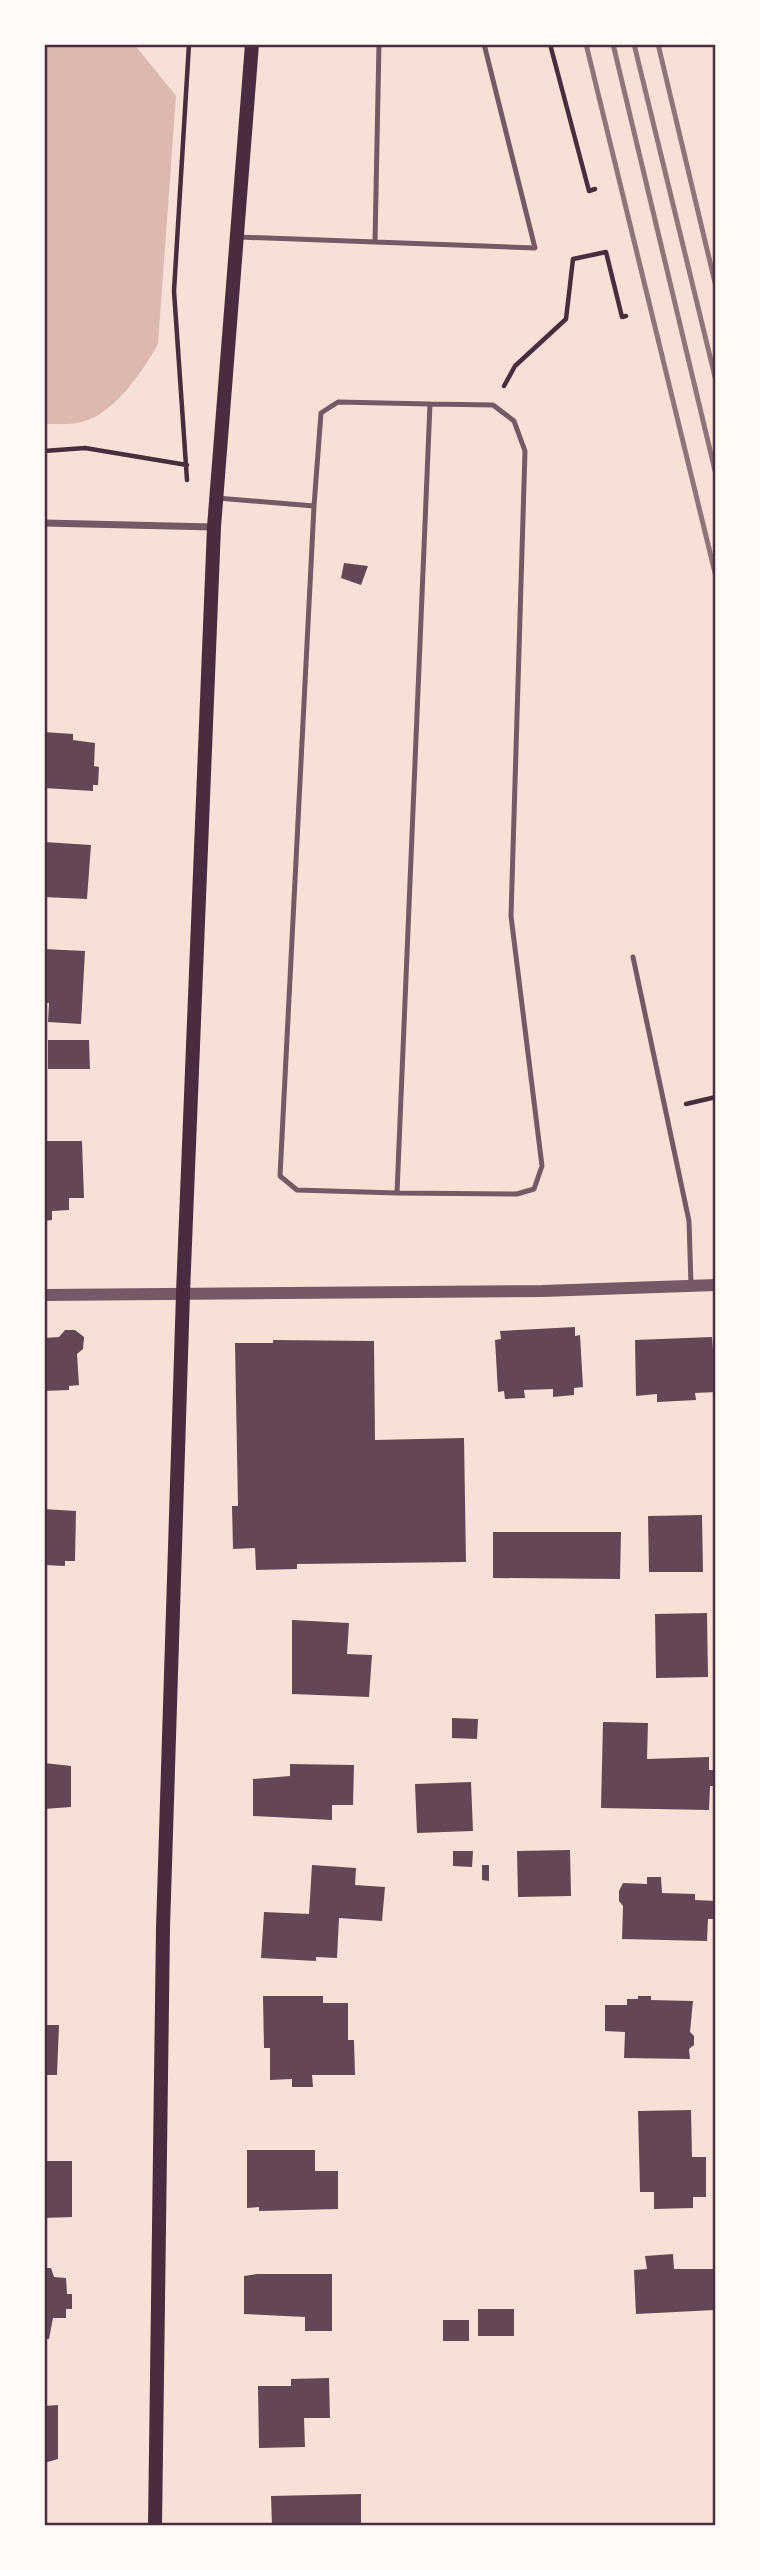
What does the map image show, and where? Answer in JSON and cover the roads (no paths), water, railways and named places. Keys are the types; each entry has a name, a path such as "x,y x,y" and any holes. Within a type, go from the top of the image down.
{"main road":[{"path":"155,2526 163,1942 183,1293 214,527 252,44"}],"street":[{"path":"44,523 214,527"},
{"path":"44,1295 542,1291 716,1285"}],"lane":[{"path":"375,242 379,44"},
{"path":"236,237 535,248 484,44"},
{"path":"338,402 430,404 493,405 514,421 526,451 511,916 542,1166 534,1189 517,1194 297,1190 280,1176 321,413 338,402"},
{"path":"397,1193 430,404"},
{"path":"217,498 314,506"},
{"path":"633,957 689,1221 691,1285"}],"railway":[{"path":"586,44 716,577"},
{"path":"613,44 716,475"},
{"path":"634,44 716,381"},
{"path":"658,44 716,287"}]}
